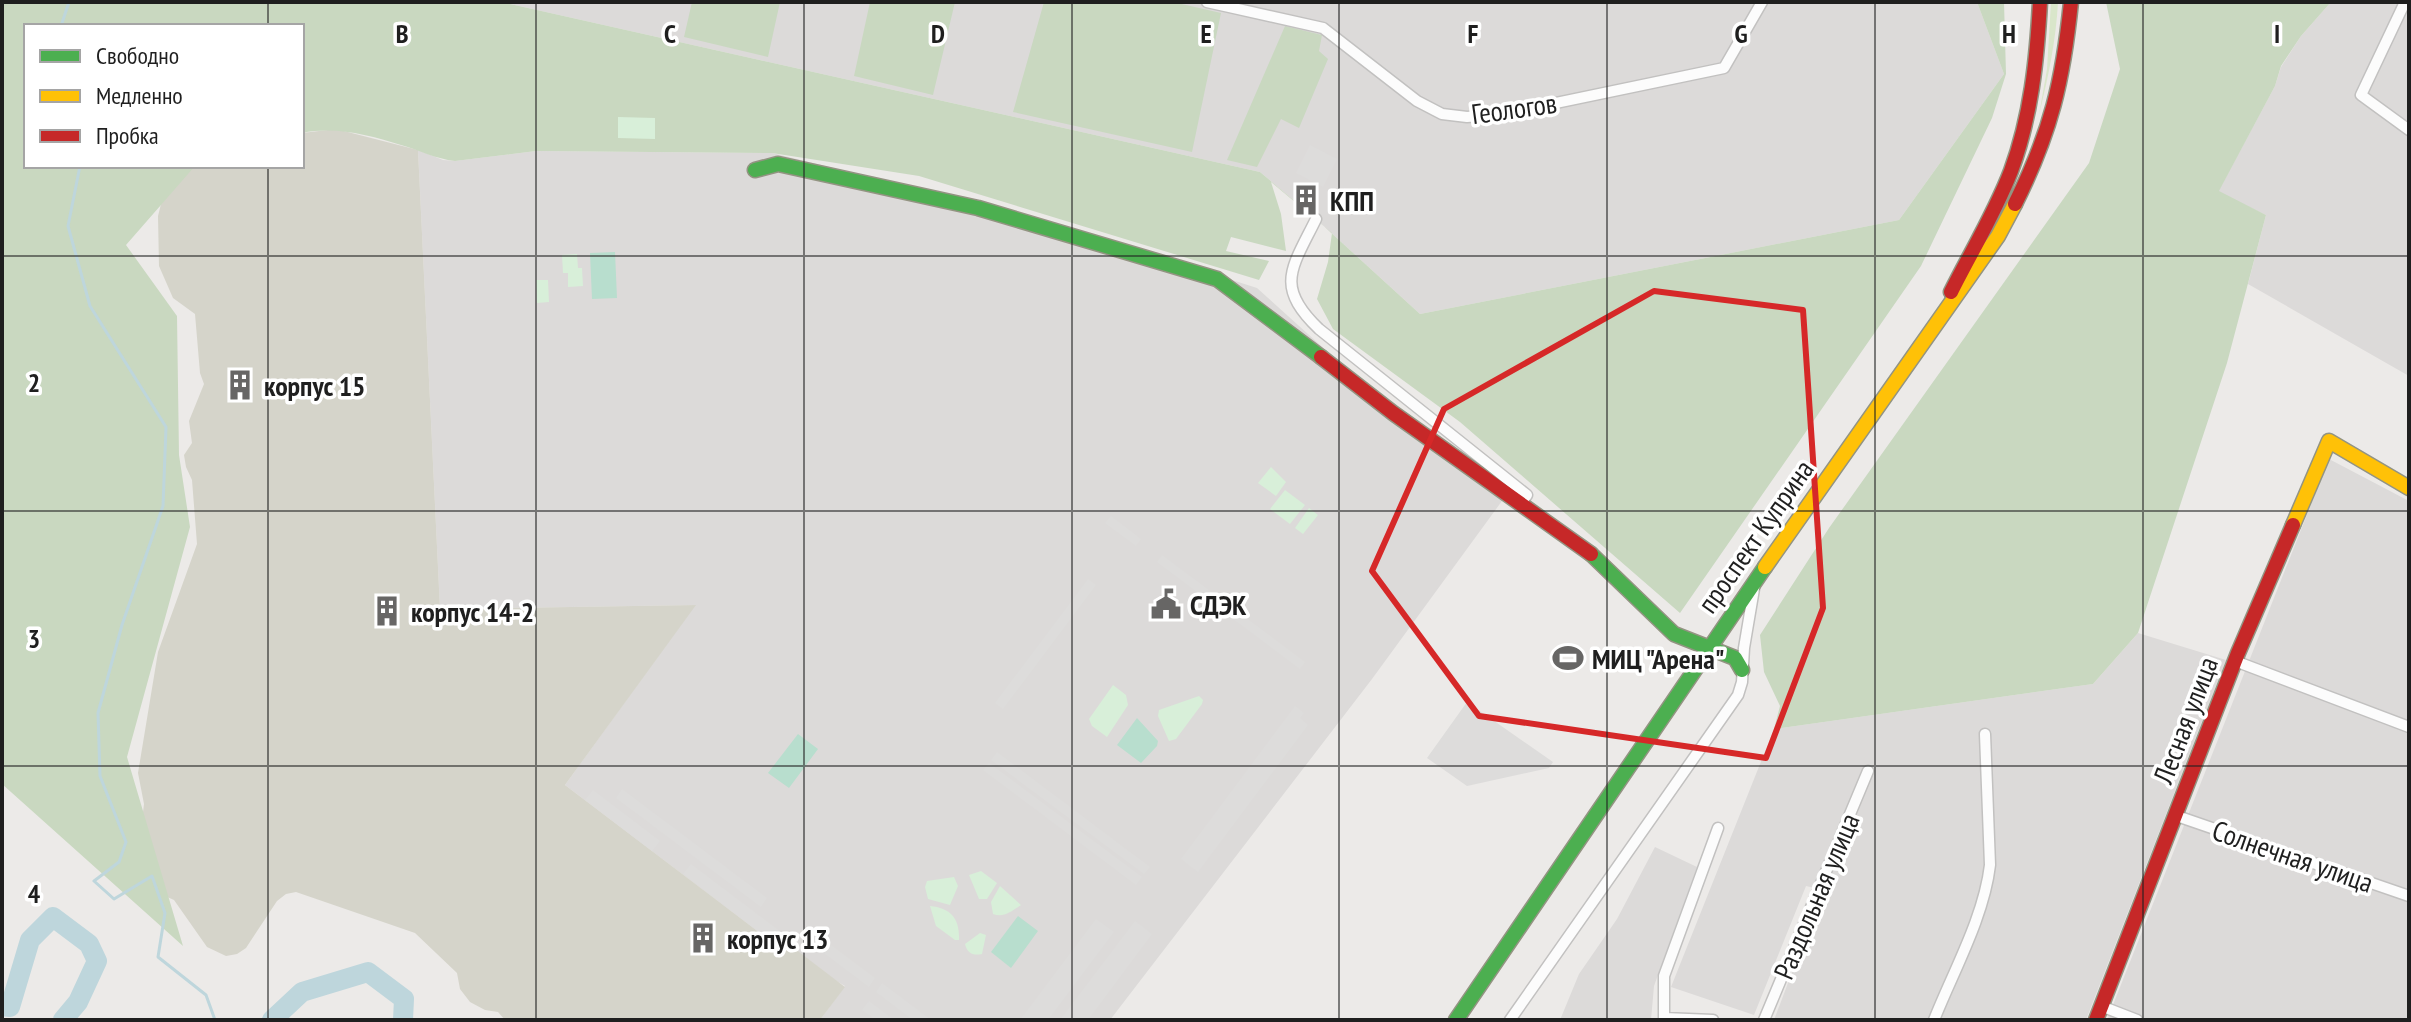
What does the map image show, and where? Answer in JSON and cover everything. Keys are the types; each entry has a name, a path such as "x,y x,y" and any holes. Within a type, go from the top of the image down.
{"street":[{"name":"Геологов","path":"1207,2 1323,28 1417,101 1442,114 1467,117 1503,114 1724,68 1762,2"},
{"name":"проспект Куприна","path":"1937,321 1987,225 2011,170 2028,114 2038,52 2040,2"},
{"name":"проспект Куприна","path":"1456,1020 1709,647 1998,236 2028,178 2049,124 2065,60 2071,2"},
{"path":"2405,2 2361,95 2409,130"},
{"path":"755,170 778,164 978,208 1217,279 1393,413 1603,564 1674,634 1735,658 1742,670"},
{"path":"1316,219 1291,276 1291,292 1300,311 1527,495 1521,503"},
{"name":"Лесная улица","path":"2098,1013 2235,661 2329,441 2409,488"},
{"path":"1510,1020 1730,707 1742,682 1755,582"},
{"path":"2235,661 2409,727"},
{"path":"1934,1020 1988,880 1985,734"},
{"name":"Раздольная улица","path":"1764,1020 1868,771"},
{"name":"Солнечная улица","path":"2177,816 2409,896"},
{"path":"1713,1020 1664,1019 1664,976 1718,828"},
{"path":"2098,1013 2137,1020"}],"highlighted area":[{"path":"1654,291 1803,310 1823,608 1766,758 1479,716 1372,571 1444,409"}],"shaded area":[{"path":"501,2 1977,2 2004,74 1899,220 1420,314 1260,172"},
{"path":"2331,2 2409,2 2409,376 2248,284 2266,215 2218,192 2275,86 2281,67 2301,36"},
{"path":"336,129 418,150 440,609 696,605 565,785 776,945 782,939 845,987 820,1020 505,1020 498,1012 485,1010 470,1002 460,989 457,973 415,933 296,892 286,894 277,901 246,948 226,956 207,947 174,900 165,896 140,836 144,804 138,773 158,652 197,544 192,480 184,455 192,443 189,421 204,384 200,373 195,314 173,298 159,266 158,216 163,196 187,168 304,168 304,133"},
{"path":"1310,145 1337,159 1323,187 1296,173"},
{"path":"418,150 443,160 455,161 536,151 772,153 1069,228 1257,288 1350,372 1510,490 1372,679 1110,1020 820,1020 845,986 777,946 565,785 695,605 440,609"},
{"path":"2329,459 2409,501 2409,1020 2107,1020"},
{"path":"1111,516 1141,539 1136,546 1105,523"},
{"path":"1162,555 1305,662 1300,669 1157,562"},
{"path":"1088,579 1096,585 1003,709 995,703"},
{"path":"2138,633 2226,660 2086,1020 1774,1020 1823,890 1806,886 1754,1015 1671,987 1774,729 2093,684"},
{"path":"1467,702 1553,762 1549,768 1467,786 1427,758"},
{"path":"1295,706 1304,713 1300,718 1308,725 1198,872 1181,859"},
{"path":"997,752 1150,867 1144,874 991,760"},
{"path":"989,763 1142,877 1136,885 983,770"},
{"path":"622,789 767,898 761,907 616,798"},
{"path":"593,790 660,841 652,851 585,800"},
{"path":"1655,847 1697,867 1654,986 1651,1020 1560,1020 1579,974 1617,919"},
{"path":"691,864 785,935 777,946 683,874"},
{"path":"1096,919 1114,932 1048,1020 1020,1020"},
{"path":"1135,921 1152,934 1088,1020 1060,1020"},
{"path":"815,933 875,978 869,987 808,941"},
{"path":"882,983 931,1020 913,1020 876,992"},
{"path":"869,1001 894,1020 876,1020 862,1010"}],"green space":[{"path":"2,2 501,2 1260,172 1324,226 1271,182 1281,214 1286,251 1231,237 1226,251 1269,261 1259,280 919,176 772,153 536,151 448,160 352,133 304,133 304,24 24,24 24,168 193,168 126,245 177,316 179,455 190,527 127,757 183,946 2,784"},
{"path":"692,2 780,2 768,57 684,37"},
{"path":"870,2 955,2 933,95 854,76"},
{"path":"1044,2 1173,2 1221,13 1192,152 1013,112"},
{"path":"1977,2 2004,2 2006,74 1992,118 1921,266 1680,613 1460,422 1333,329 1317,299 1332,234 1420,314 1899,220 2004,74"},
{"path":"2051,2 2058,2 2055,31 2039,115 2047,69"},
{"path":"2106,2 2331,2 2301,36 2281,66 2275,86 2219,191 2266,215 2227,363 2138,633 2093,684 1774,729 1780,706 1764,672 1760,635 1829,528 2089,163 2120,69"},
{"path":"1285,26 1322,35 1319,51 1328,59 1299,128 1281,119 1257,167 1227,160"},
{"path":"618,117 655,118 655,139 618,138"},
{"path":"615,252 617,298 592,299 590,253"},
{"path":"577,254 583,286 568,287 568,273 563,273 562,255"},
{"path":"536,280 548,280 549,302 537,303"},
{"path":"1271,467 1286,482 1276,496 1258,483"},
{"path":"1285,490 1305,505 1290,524 1270,509"},
{"path":"1309,508 1318,515 1303,534 1295,528"},
{"path":"1113,685 1126,695 1128,705 1107,737 1092,726 1089,719"},
{"path":"1199,696 1202,704 1176,739 1169,741 1158,716 1159,710"},
{"path":"1137,718 1158,741 1141,763 1117,745"},
{"path":"798,734 818,749 789,788 768,773"},
{"path":"981,871 997,883 987,899 979,899 969,875"},
{"path":"954,877 958,886 950,905 928,899 927,881"},
{"path":"1000,886 1021,905 997,915 993,914 991,902"},
{"path":"930,906 944,909 953,916 958,926 959,940 936,926"},
{"path":"1018,916 1038,931 1011,968 991,952"},
{"path":"980,933 986,935 982,954 973,954 965,944"}],"waterway":[{"path":"62,24 69,2"},
{"path":"80,168 68,226 90,306 166,427 163,506 122,625 98,713 100,776 126,842 119,862 94,881 114,899 152,876 165,913 158,957 206,995 215,1020"},
{"path":"2,1006 10,1007 30,940 53,917 89,944 97,961 78,1002 63,1020"},
{"path":"272,1020 302,992 368,972 404,999 403,1020"}],"traffic: fast":[{"path":"755,170 778,164 978,208 1217,279 1321,357"},
{"path":"1591,554 1674,634 1735,658 1742,670"},
{"path":"1456,1020 1765,567"}],"traffic: slow":[{"path":"1765,567 1998,236 2015,204"},
{"path":"2293,525 2329,441 2409,488"}],"traffic: jam":[{"path":"1951,292 1998,202 2018,151 2032,88 2040,2"},
{"path":"2015,204 2038,153 2054,106 2071,2"},
{"path":"1321,357 1393,413 1591,554"},
{"path":"2096,1020 2238,653 2293,525"}],"place":[{"name":"КПП","path":"1306,200"},
{"name":"корпус 15","path":"240,385"},
{"name":"СДЭК","path":"1166,604"},
{"name":"корпус 14-2","path":"387,611"},
{"name":"МИЦ \"Арена\"","path":"1568,658"},
{"name":"корпус 13","path":"703,938"}]}
